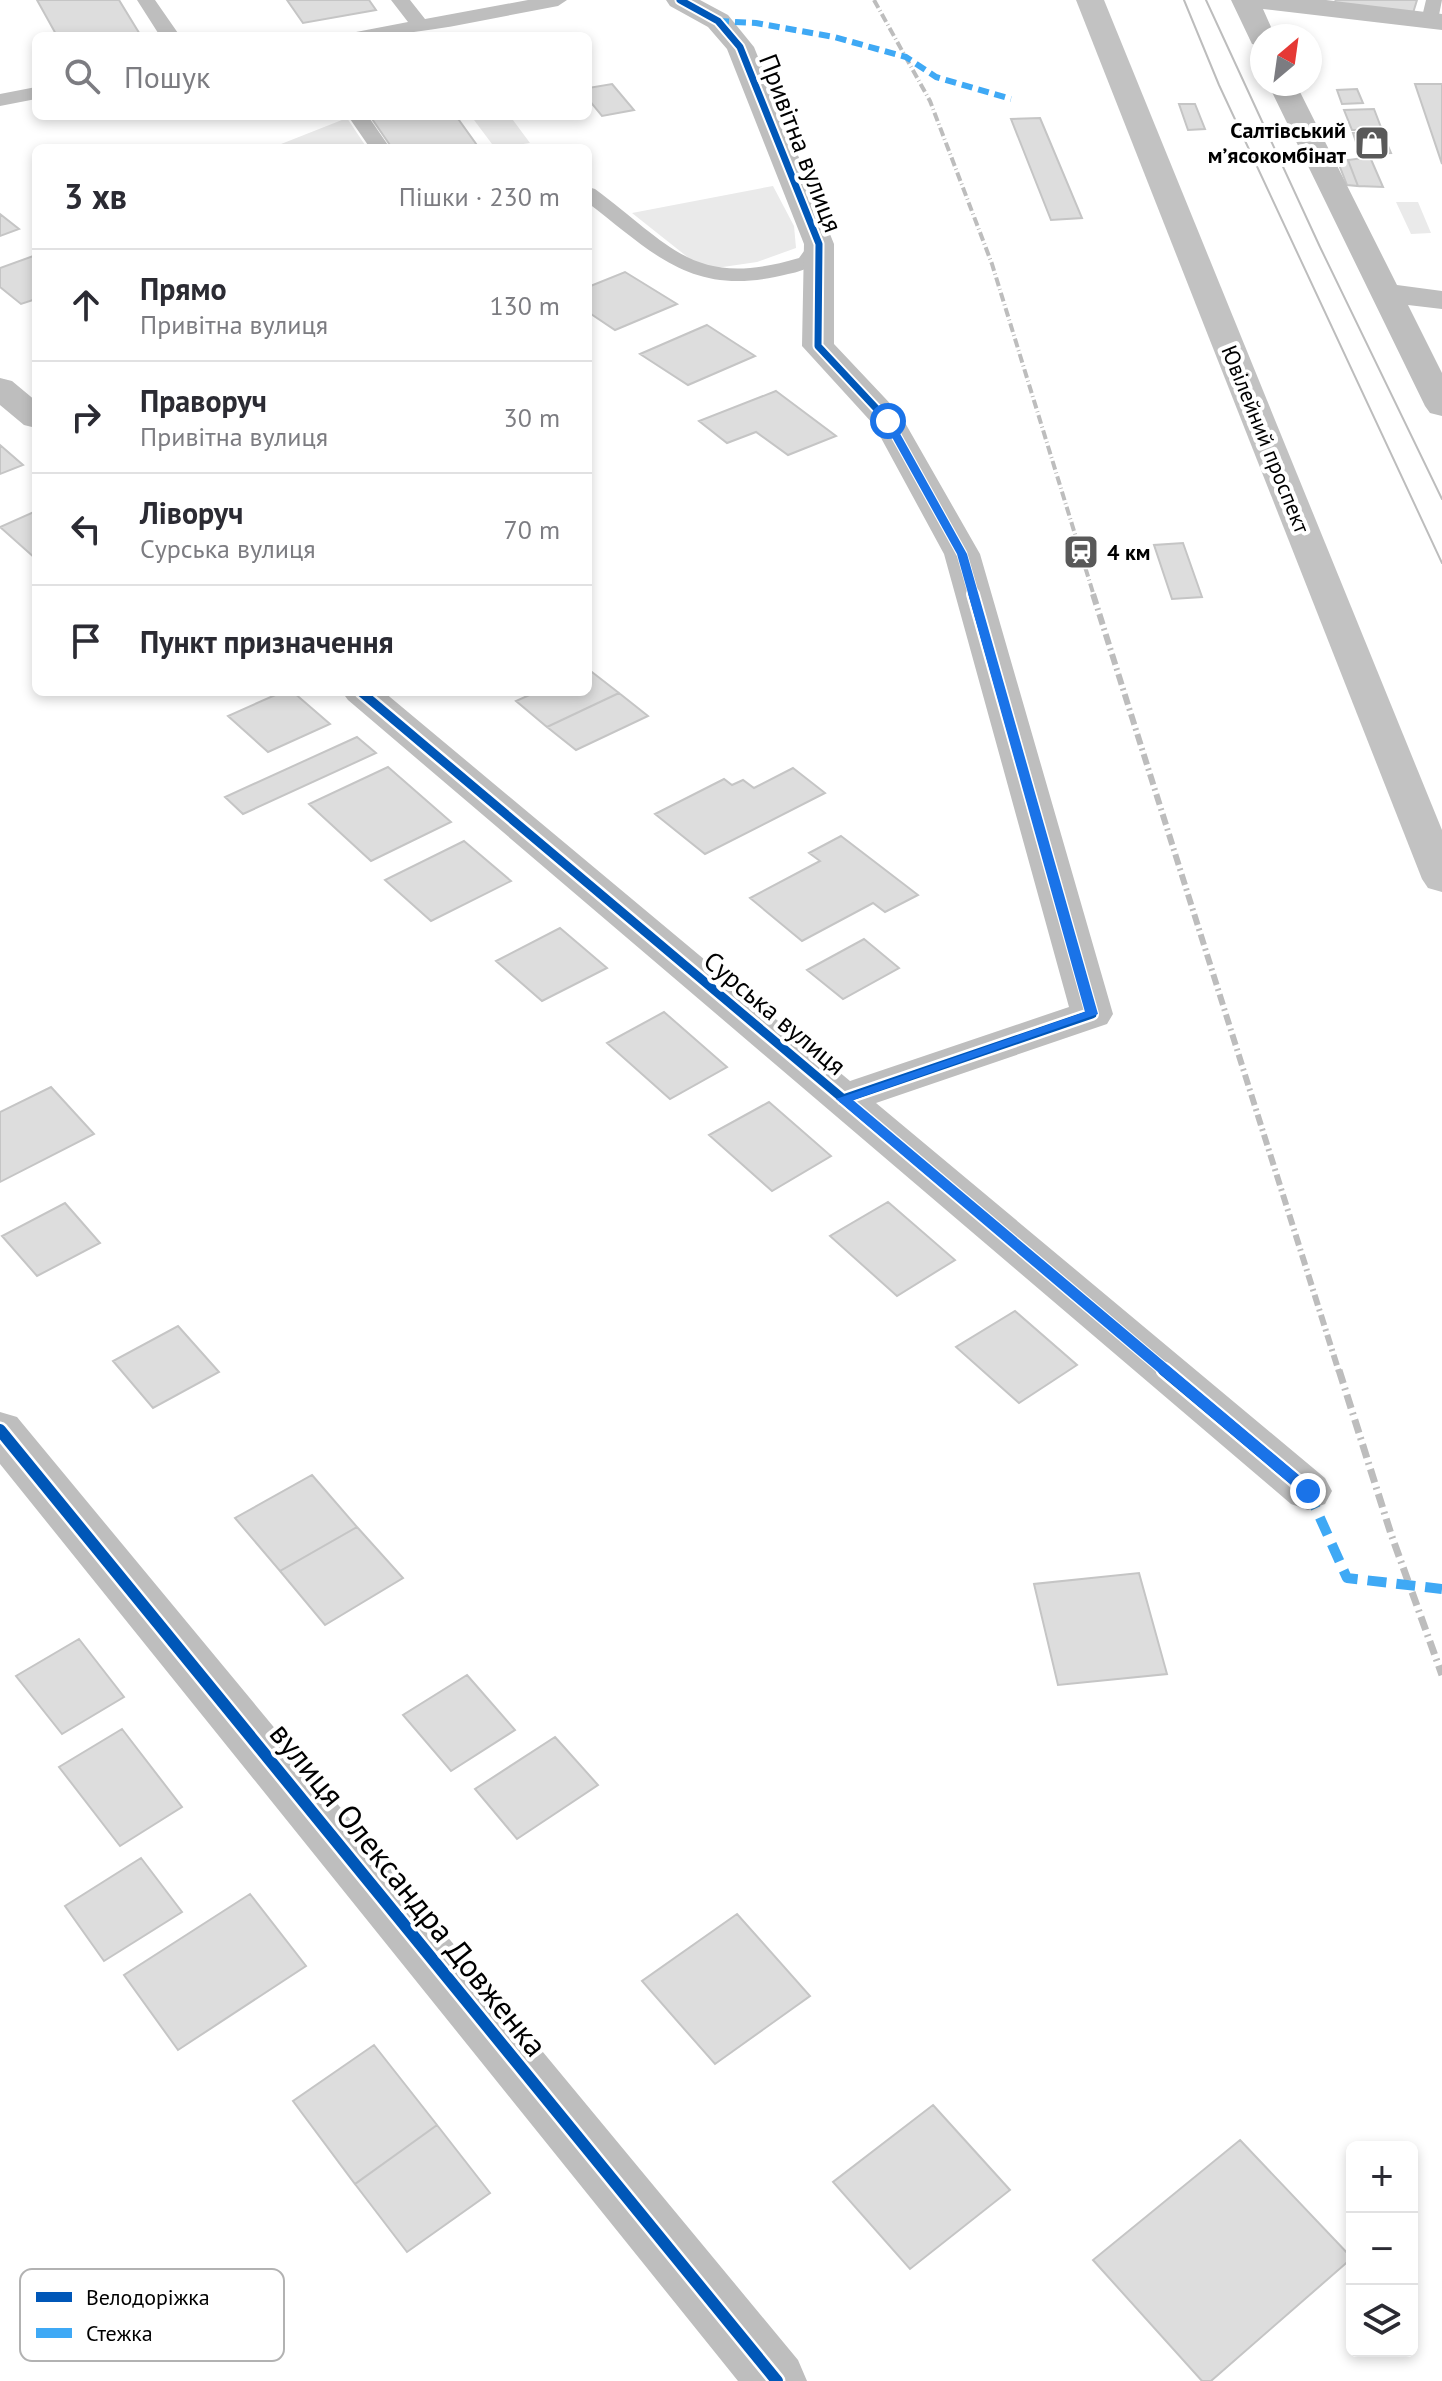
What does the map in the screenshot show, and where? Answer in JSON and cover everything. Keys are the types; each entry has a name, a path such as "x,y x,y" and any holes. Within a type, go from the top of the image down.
{"main road":[{"name":"Ювілейний проспект","path":"1090,0 1442,879"}],"street":[{"name":"Привітна вулиця","path":"680,0 718,21 740,47 819,244 818,346 888,421 962,554 1092,1014 843,1099"},
{"path":"1245,0 1256,24"},
{"path":"1256,0 1436,14"},
{"path":"1288,96 1442,406"},
{"path":"1388,293 1442,300"},
{"path":"0,388 32,415"},
{"name":"Сурська вулиця","path":"366,696 1308,1491"},
{"name":"вулиця Олександра Довженка","path":"0,1430 777,2381"}],"lane":[{"path":"146,0 167,32"},
{"path":"400,0 421,26"},
{"path":"386,32 558,0"},
{"path":"0,100 32,94"},
{"path":"361,120 377,144"},
{"path":"592,196 688,267 711,274 778,271 807,262 819,244"}],"shaded area":[{"path":"348,120 364,144 281,144"},
{"path":"474,120 513,120 530,143 523,144 492,144"},
{"path":"773,186 794,226 796,248 757,262 716,268 695,263 632,213"},
{"path":"1396,202 1418,202 1431,233 1411,234"}],"building":[{"path":"37,0 119,0 139,32 55,32"},
{"path":"287,0 369,0 376,10 303,23"},
{"path":"1336,0 1417,0 1413,13 1334,3"},
{"path":"612,84 634,110 602,116 592,104 592,87"},
{"path":"1415,84 1442,84 1442,164"},
{"path":"1357,89 1363,103 1342,104 1337,90"},
{"path":"1179,104 1195,104 1205,129 1188,130"},
{"path":"1374,109 1382,130 1352,130 1344,110"},
{"path":"1040,118 1082,218 1051,220 1011,119"},
{"path":"373,120 459,120 476,144 389,144"},
{"name":"Салтівський мʼясокомбінат","path":"1382,132 1391,153 1360,154 1353,133"},
{"path":"1370,157 1383,187 1358,186 1348,160"},
{"path":"1348,160 1358,186 1347,185 1338,162"},
{"path":"0,214 19,229 0,236"},
{"path":"32,256 32,300 21,304 0,287 0,268"},
{"path":"625,272 677,304 615,330 592,315 592,285"},
{"path":"707,325 755,356 688,385 640,354"},
{"path":"776,391 836,436 788,455 756,432 727,443 699,421"},
{"path":"0,445 23,465 0,474"},
{"path":"32,513 32,555 0,527"},
{"path":"1183,543 1202,597 1172,599 1154,545"},
{"path":"592,672 619,693 547,727 516,701 527,696 592,696"},
{"path":"619,693 648,716 576,750 547,727"},
{"path":"273,696 298,696 330,724 268,752 228,716"},
{"path":"357,737 376,753 243,814 225,797"},
{"path":"388,767 451,822 371,861 309,804"},
{"path":"793,768 825,793 705,854 655,814 724,779 732,785 743,780 754,788"},
{"path":"841,836 918,895 885,912 873,903 802,941 750,898 820,861 809,853"},
{"path":"464,841 511,881 431,921 385,880"},
{"path":"560,928 607,968 542,1001 496,961"},
{"path":"864,939 899,968 843,999 807,970"},
{"path":"664,1012 727,1067 670,1099 607,1043"},
{"path":"51,1087 94,1134 0,1182 0,1112"},
{"path":"769,1102 831,1156 772,1191 709,1135"},
{"path":"888,1202 955,1260 897,1296 830,1236"},
{"path":"65,1203 100,1243 37,1276 2,1236"},
{"path":"1015,1311 1077,1365 1019,1403 956,1347"},
{"path":"178,1326 219,1372 153,1408 113,1361"},
{"path":"312,1475 357,1527 280,1571 235,1518"},
{"path":"357,1527 403,1578 325,1625 280,1571"},
{"path":"1139,1573 1167,1674 1058,1685 1034,1584"},
{"path":"79,1639 124,1697 62,1734 16,1676"},
{"path":"467,1675 515,1730 451,1771 403,1715"},
{"path":"122,1729 182,1807 120,1846 59,1767"},
{"path":"555,1737 598,1785 517,1839 475,1789"},
{"path":"141,1858 182,1912 104,1961 65,1906"},
{"path":"250,1894 306,1966 178,2050 124,1975"},
{"path":"737,1914 810,1996 715,2064 642,1981"},
{"path":"374,2045 437,2125 355,2184 293,2101"},
{"path":"933,2105 1010,2190 910,2269 833,2182"},
{"path":"437,2125 490,2193 407,2252 355,2184"},
{"path":"1240,2140 1346,2252 1346,2263 1211,2381 1202,2381 1093,2260"}],"tram line":[{"path":"1184,0 1219,85 1442,563"},
{"path":"1206,0 1320,247 1442,499"}],"railway":[{"path":"874,0 930,101 992,264 1094,596"},
{"path":"1093,594 1339,1372"},
{"path":"1339,1370 1391,1534 1442,1675"}],"marked path":[{"path":"718,21 756,23 834,37 906,57 936,77 1011,99"},
{"path":"1308,1491 1347,1578 1442,1589"}],"cycle path":[{"path":"680,0 718,21 740,47 819,244 818,346 888,421 962,554 1092,1014 843,1099"},
{"path":"366,696 1308,1491"},
{"path":"0,1430 777,2381"}],"place":[{"name":"Салтівський мʼясокомбінат","path":"1372,143"},
{"name":"4 км","path":"1081,552"}],"route":[{"path":"888,421 962,554 1092,1014 843,1099 1308,1491"}]}
